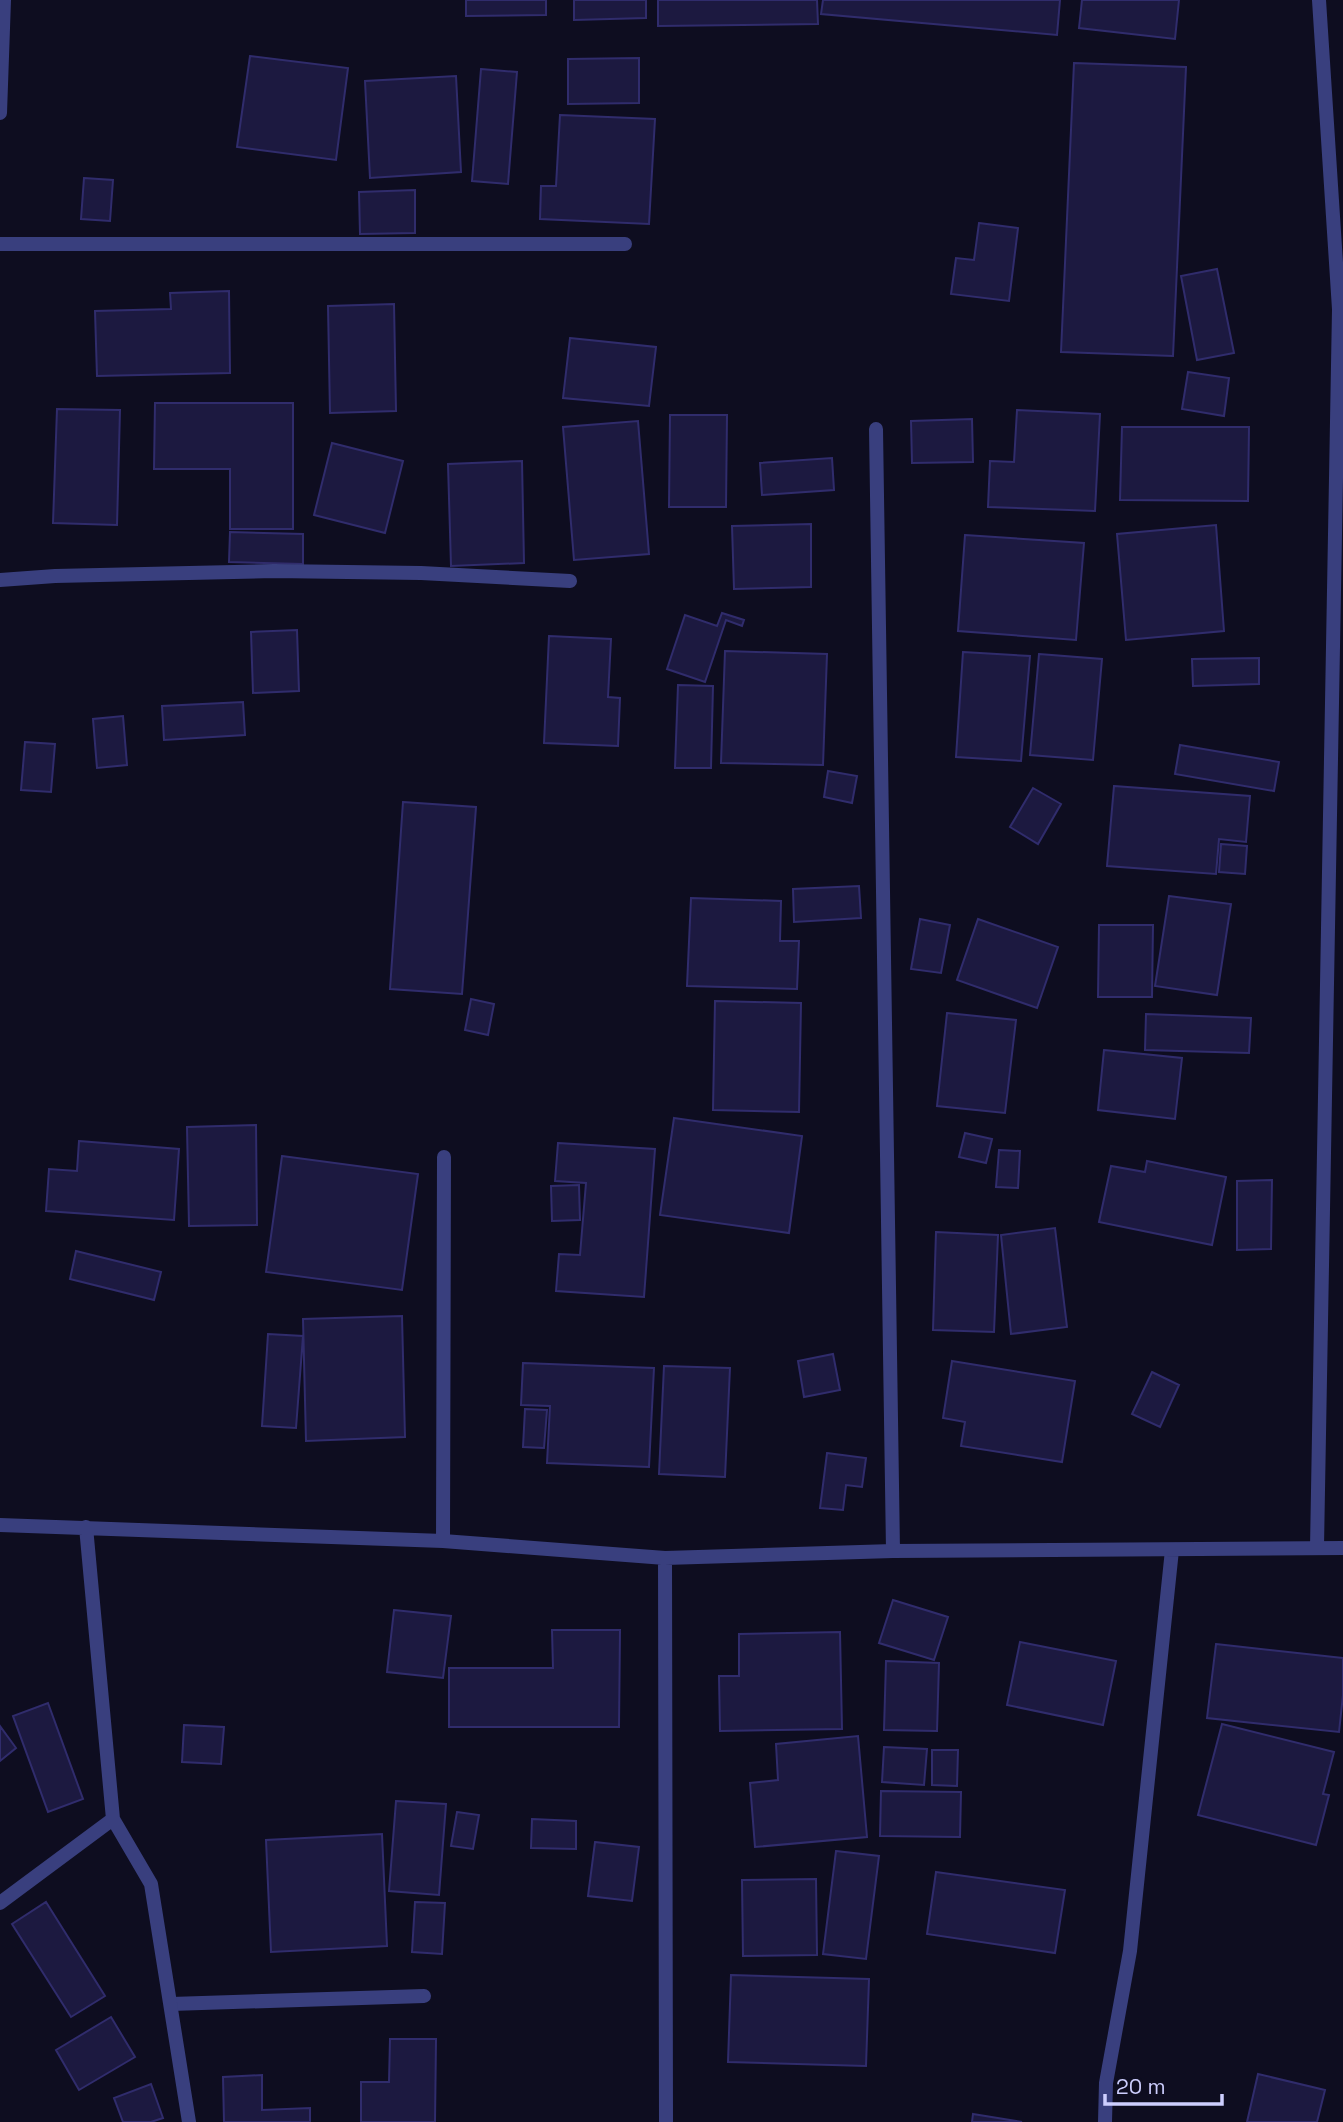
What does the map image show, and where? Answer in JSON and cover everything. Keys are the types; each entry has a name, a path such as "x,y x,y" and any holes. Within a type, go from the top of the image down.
{"street":[{"path":"0,113 4,0"},
{"path":"1317,1547 1339,549 1341,309 1319,0"},
{"path":"0,243 625,244"},
{"path":"876,429 893,1551"},
{"path":"0,580 55,576 274,571 421,573 570,581"},
{"path":"443,1541 444,1157"},
{"path":"0,1525 443,1541 665,1558 893,1551 1343,1548"},
{"path":"86,1527 113,1819 151,1884 189,2122"},
{"path":"1105,2122 1106,2083 1130,1951 1172,1550"},
{"path":"665,1558 666,2122"},
{"path":"0,1903 113,1819"},
{"path":"171,2004 424,1996"}],"building":[{"path":"466,0 546,0 546,15 466,16"},
{"path":"574,0 646,0 646,18 574,20"},
{"path":"658,0 817,0 818,24 658,26"},
{"path":"823,0 1060,0 1057,35 821,14"},
{"path":"1082,0 1179,0 1175,39 1079,28"},
{"path":"250,56 348,68 336,160 237,147"},
{"path":"639,58 639,103 568,104 568,59"},
{"path":"1074,63 1186,67 1173,356 1061,352"},
{"path":"481,69 517,72 508,184 472,181"},
{"path":"456,76 461,172 370,178 365,81"},
{"path":"560,115 655,119 649,224 540,219 541,186 556,186"},
{"path":"84,178 113,180 110,221 81,219"},
{"path":"415,190 415,233 360,234 359,192"},
{"path":"979,223 1018,228 1009,301 951,294 956,258 974,260"},
{"path":"1217,269 1234,353 1197,360 1181,276"},
{"path":"229,291 230,373 97,376 95,311 171,309 170,293"},
{"path":"394,304 396,411 330,413 328,306"},
{"path":"570,338 656,347 649,406 563,398"},
{"path":"1188,372 1229,378 1224,416 1182,409"},
{"path":"155,403 293,403 293,529 230,529 230,469 154,469"},
{"path":"57,409 120,410 117,525 53,523"},
{"path":"1017,410 1100,414 1095,511 988,507 990,461 1014,462"},
{"path":"670,415 727,415 726,507 669,507"},
{"path":"972,419 973,462 912,463 911,421"},
{"path":"638,421 649,554 574,560 563,427"},
{"path":"1122,427 1249,427 1248,501 1120,500"},
{"path":"332,443 403,461 385,533 314,515"},
{"path":"832,458 834,490 762,495 760,463"},
{"path":"522,461 524,563 451,566 448,464"},
{"path":"811,524 811,587 734,589 732,526"},
{"path":"1216,525 1224,631 1126,640 1117,534"},
{"path":"230,532 303,534 303,564 229,562"},
{"path":"965,535 1084,543 1076,640 958,631"},
{"path":"722,613 744,620 742,626 726,620 705,682 667,669 685,615 717,626"},
{"path":"297,630 299,691 253,693 251,632"},
{"path":"549,636 611,639 608,697 620,698 618,746 544,743"},
{"path":"725,651 827,654 823,765 721,763"},
{"path":"963,652 1030,656 1021,761 956,757"},
{"path":"1039,654 1102,659 1093,760 1030,755"},
{"path":"1259,658 1259,684 1193,686 1192,659"},
{"path":"678,685 713,686 711,768 675,768"},
{"path":"243,702 245,735 164,740 162,706"},
{"path":"123,716 127,765 97,768 93,719"},
{"path":"25,742 55,744 51,792 21,790"},
{"path":"1180,745 1279,762 1274,791 1175,774"},
{"path":"828,771 857,776 852,803 824,797"},
{"path":"1114,786 1250,796 1246,842 1219,839 1216,874 1107,866"},
{"path":"1033,788 1061,804 1038,844 1010,827"},
{"path":"403,802 476,807 462,994 390,989"},
{"path":"1221,844 1247,846 1245,874 1219,872"},
{"path":"859,886 861,918 794,922 793,889"},
{"path":"1169,896 1231,904 1217,995 1155,986"},
{"path":"691,898 781,901 780,941 799,941 797,989 687,986"},
{"path":"920,919 950,925 941,973 911,969"},
{"path":"978,919 1058,947 1037,1008 957,980"},
{"path":"1099,925 1153,925 1152,997 1098,997"},
{"path":"471,999 494,1004 488,1035 465,1030"},
{"path":"715,1001 801,1003 799,1112 713,1110"},
{"path":"947,1013 1016,1020 1005,1113 937,1106"},
{"path":"1146,1014 1251,1018 1249,1053 1145,1050"},
{"path":"1104,1050 1182,1058 1175,1119 1098,1110"},
{"path":"674,1118 802,1136 789,1233 660,1215"},
{"path":"256,1125 257,1225 189,1226 187,1127"},
{"path":"965,1133 992,1139 986,1163 959,1157"},
{"path":"79,1141 179,1149 174,1220 46,1211 49,1169 77,1171"},
{"path":"558,1143 655,1149 644,1297 556,1291 559,1254 580,1255 586,1183 555,1181"},
{"path":"999,1150 1020,1151 1018,1188 996,1187"},
{"path":"282,1156 418,1174 402,1290 266,1272"},
{"path":"1147,1161 1226,1177 1212,1245 1099,1222 1111,1166 1145,1172"},
{"path":"1272,1180 1271,1249 1237,1250 1237,1181"},
{"path":"579,1185 580,1220 552,1221 551,1186"},
{"path":"1055,1228 1067,1327 1011,1334 1001,1235"},
{"path":"936,1232 998,1235 994,1332 933,1330"},
{"path":"76,1251 161,1272 154,1300 70,1279"},
{"path":"402,1316 405,1437 306,1441 303,1319"},
{"path":"268,1334 303,1336 296,1428 262,1426"},
{"path":"833,1354 840,1390 804,1397 798,1361"},
{"path":"952,1361 1075,1381 1062,1462 961,1446 965,1422 943,1418"},
{"path":"523,1363 654,1368 649,1467 547,1463 550,1406 521,1405"},
{"path":"664,1366 730,1368 725,1477 659,1474"},
{"path":"1152,1372 1179,1385 1160,1427 1132,1414"},
{"path":"525,1409 547,1410 544,1448 523,1447"},
{"path":"827,1453 866,1458 862,1487 846,1485 843,1510 820,1508"},
{"path":"893,1600 948,1617 934,1660 879,1643"},
{"path":"394,1610 451,1616 443,1678 387,1672"},
{"path":"552,1630 620,1630 619,1727 449,1727 449,1668 553,1668"},
{"path":"840,1632 842,1729 720,1731 719,1676 739,1676 739,1634"},
{"path":"1020,1642 1116,1661 1103,1725 1007,1705"},
{"path":"1216,1644 1343,1658 1339,1732 1207,1718"},
{"path":"886,1661 939,1663 937,1731 884,1730"},
{"path":"48,1703 83,1799 48,1812 13,1716"},
{"path":"1222,1724 1334,1752 1323,1794 1329,1795 1316,1845 1198,1815"},
{"path":"184,1725 224,1727 221,1764 182,1762"},
{"path":"0,1726 16,1748 0,1761"},
{"path":"858,1736 867,1837 755,1847 750,1783 778,1780 776,1744"},
{"path":"884,1747 927,1749 924,1785 882,1782"},
{"path":"932,1750 958,1750 957,1786 932,1785"},
{"path":"881,1791 961,1792 960,1837 880,1836"},
{"path":"396,1801 446,1804 439,1895 389,1891"},
{"path":"457,1812 479,1815 473,1849 451,1846"},
{"path":"532,1819 576,1821 576,1849 531,1848"},
{"path":"382,1834 387,1946 271,1952 266,1840"},
{"path":"595,1842 639,1847 632,1901 588,1896"},
{"path":"836,1851 879,1856 866,1959 823,1954"},
{"path":"936,1872 1065,1890 1055,1953 927,1934"},
{"path":"816,1879 817,1955 743,1956 742,1880"},
{"path":"46,1902 105,1996 71,2017 12,1924"},
{"path":"415,1902 445,1903 442,1954 412,1952"},
{"path":"731,1975 869,1979 866,2066 728,2062"},
{"path":"111,2017 135,2057 79,2090 56,2050"},
{"path":"390,2039 436,2039 435,2122 361,2122 361,2082 389,2082"},
{"path":"1258,2074 1325,2090 1317,2122 1247,2122"},
{"path":"262,2075 262,2110 310,2108 310,2122 224,2122 223,2077"},
{"path":"151,2084 163,2118 151,2122 123,2122 114,2098"},
{"path":"973,2114 1022,2122 972,2122"}]}
